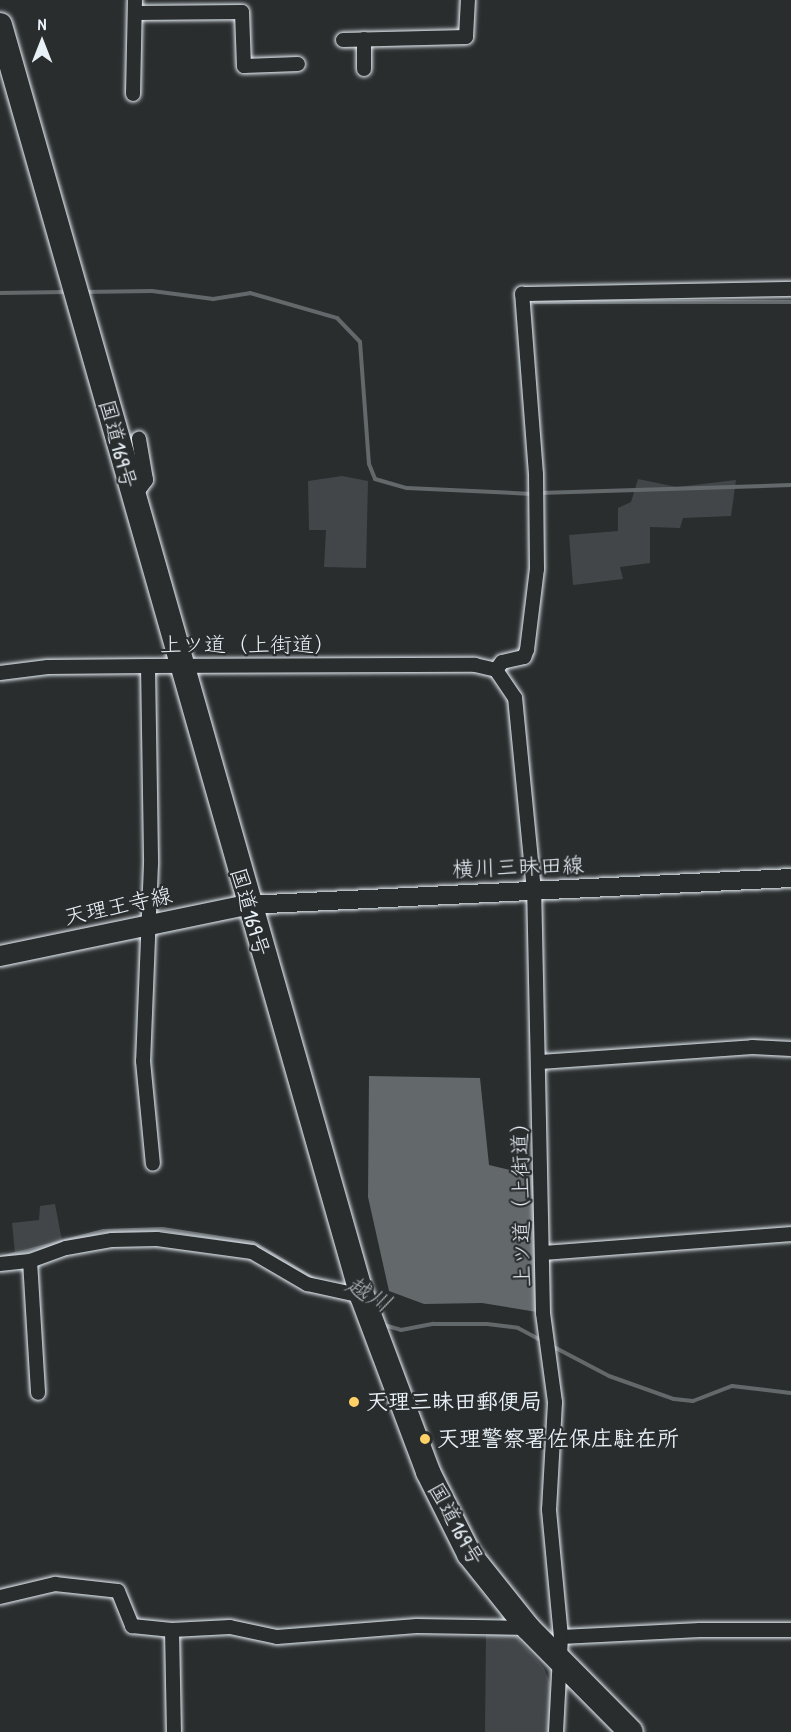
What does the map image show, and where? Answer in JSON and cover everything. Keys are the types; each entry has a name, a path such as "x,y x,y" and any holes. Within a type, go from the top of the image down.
{"highway":[{"name":"国道169号","path":"0,25 247,905 362,1296 446,1512 469,1554 528,1628 560,1649 631,1732"}],"main road":[{"name":"横川三昧田線","path":"247,905 791,878"},
{"name":"天理王寺線","path":"0,956 149,923 247,905"}],"street":[{"path":"343,40 466,37 468,0"},
{"path":"133,94 135,6 242,12 244,66 298,64"},
{"path":"364,39 364,69"},
{"path":"496,670 502,662 524,657 527,650 537,569 536,463 522,294 791,289"},
{"path":"131,491 140,488 146,480 139,439"},
{"name":"上ツ道（上街道）","path":"0,673 48,667 476,665 496,670 515,698 534,891 540,1062 543,1313 555,1402 549,1510 560,1649 556,1732"},
{"path":"148,666 149,923 143,1061 153,1164"},
{"path":"540,1062 752,1047 791,1049"},
{"path":"544,1253 791,1234"},
{"path":"0,1264 30,1261 77,1246 157,1239 252,1252 307,1284 362,1296"},
{"path":"30,1261 38,1393"},
{"path":"0,1597 55,1584 118,1591 132,1626 172,1630 231,1627 277,1637 417,1626 528,1628"},
{"path":"172,1630 174,1732"},
{"path":"560,1649 700,1630 791,1630"}],"shaded area":[{"path":"342,476 368,481 366,568 324,567 326,530 309,530 308,481"},
{"path":"638,479 677,487 736,480 731,516 683,518 680,528 650,527 650,563 620,567 623,579 573,585 569,535 618,531 618,508 631,502"},
{"path":"369,1076 480,1078 489,1165 543,1178 543,1313 482,1303 424,1304 389,1291 368,1197"},
{"path":"55,1204 62,1241 15,1253 12,1223 39,1220 40,1206"},
{"path":"486,1632 512,1632 544,1668 550,1683 552,1732 485,1732"}],"waterway":[{"path":"83,292 152,291 213,299 250,293 337,318 360,342 369,464 375,479 407,488 532,494"},
{"path":"0,293 67,292"},
{"path":"535,302 791,302"},
{"path":"540,493 791,485"},
{"name":"越川","path":"0,1258 104,1231 163,1229 253,1243 315,1280"},
{"name":"越川","path":"384,1325 401,1330 433,1324 487,1324 518,1328 542,1341"},
{"name":"越川","path":"552,1346 609,1376 674,1399 693,1401 732,1386 791,1393"}],"place":[{"name":"天理三昧田郵便局","path":"354,1402"},
{"name":"天理警察署佐保庄駐在所","path":"425,1439"}]}
